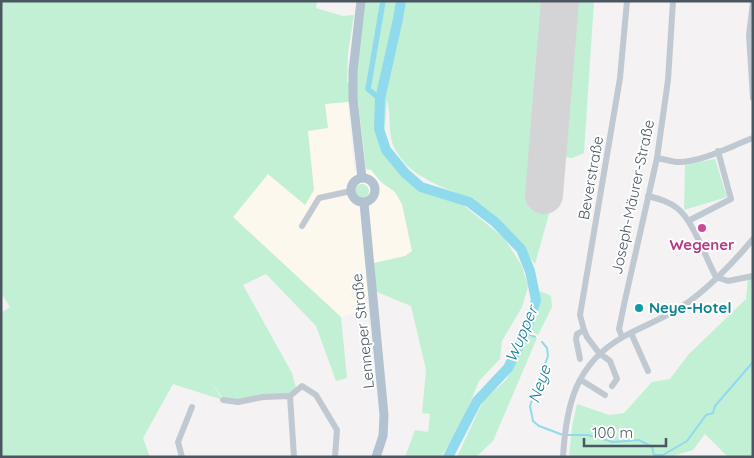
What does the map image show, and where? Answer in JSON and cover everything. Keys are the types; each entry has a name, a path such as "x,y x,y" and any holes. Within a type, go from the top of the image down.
{"main road":[{"path":"361,1 353,71 353,99 362,178"},
{"path":"362,178 370,181 375,189 374,196 368,202 360,202 354,198 351,192 352,184 362,178"},
{"name":"Lenneper Straße","path":"364,202 384,416 382,436 376,457"}],"street":[{"name":"Beverstraße","path":"612,386 617,379 612,364 599,353 584,330 580,315 620,78 627,1"},
{"name":"Joseph-Mäurer-Straße","path":"622,337 619,329 657,158 668,80 674,1"},
{"path":"753,2 749,35 753,98"},
{"path":"657,158 677,162 690,160 718,152 753,138"},
{"path":"688,221 730,199 718,152"},
{"path":"302,226 319,198 351,192"},
{"path":"648,196 666,201 679,209 688,221 716,277 728,280 753,276"},
{"path":"563,457 566,427 573,395 580,380 599,353 622,337 682,306 716,277 753,239"},
{"path":"580,359 576,339 577,334 584,330"},
{"path":"631,333 648,371"},
{"path":"580,380 606,394"},
{"path":"223,400 238,402 263,397 290,396 302,386 316,395 337,430 335,457"},
{"path":"290,396 294,457"},
{"path":"182,457 178,442 192,407"}],"shaded area":[{"path":"348,102 354,171 371,170 381,182 395,192 402,204 412,251 405,256 370,264 372,290 363,311 341,317 233,217 268,174 305,205 314,190 307,131 325,104"}],"green space":[{"path":"1,1 317,1 316,8 343,16 354,15 348,53 347,82 356,82 364,1 594,1 584,153 572,158 565,157 535,264 508,230 489,212 477,203 423,177 401,159 391,140 387,100 383,151 408,176 426,189 452,196 504,238 522,266 528,287 522,307 502,341 500,359 479,381 461,425 441,457 405,457 415,430 428,432 430,414 422,413 426,370 411,306 372,290 370,264 405,256 412,251 402,204 395,192 381,182 371,170 366,169 358,101 325,104 328,128 308,131 314,190 305,205 268,174 233,217 341,317 347,378 336,381 316,326 266,274 243,285 292,373 296,388 289,394 236,400 223,398 211,382 223,400 173,384 143,438 150,457 1,457 1,313 10,307 1,293"},
{"path":"715,159 727,197 684,210 685,165"},
{"path":"359,184 365,184 369,191 365,198 359,198 355,194 355,188"},
{"path":"753,276 753,457 728,457 705,434 693,450 669,457 569,457 572,427 577,404 609,415 624,413 652,382 670,379 688,355 746,299 748,277"},
{"path":"540,291 551,296 552,307 538,335 530,331 537,310"},
{"path":"528,336 537,338 493,441 476,457 457,457 483,401 506,380"}],"waterway":[{"path":"380,99 368,89 383,1"},
{"name":"Wupper","path":"401,1 380,99 379,129 386,150 405,173 421,187 469,202 495,222 521,249 530,271 536,300 527,329 508,368 477,401 448,457"},
{"name":"Neye","path":"525,333 535,337"},
{"name":"Neye","path":"542,342 547,348 548,356 530,406 533,421 539,426 563,435"},
{"name":"Neye","path":"567,435 588,435 613,442 639,440 652,447 654,455 663,455 687,441 706,415 713,413 715,406 753,362"}],"runway":[{"path":"544,195 560,1"}],"place":[{"name":"Wegener","path":"702,228"},
{"name":"Neye-Hotel","path":"639,308"}]}
